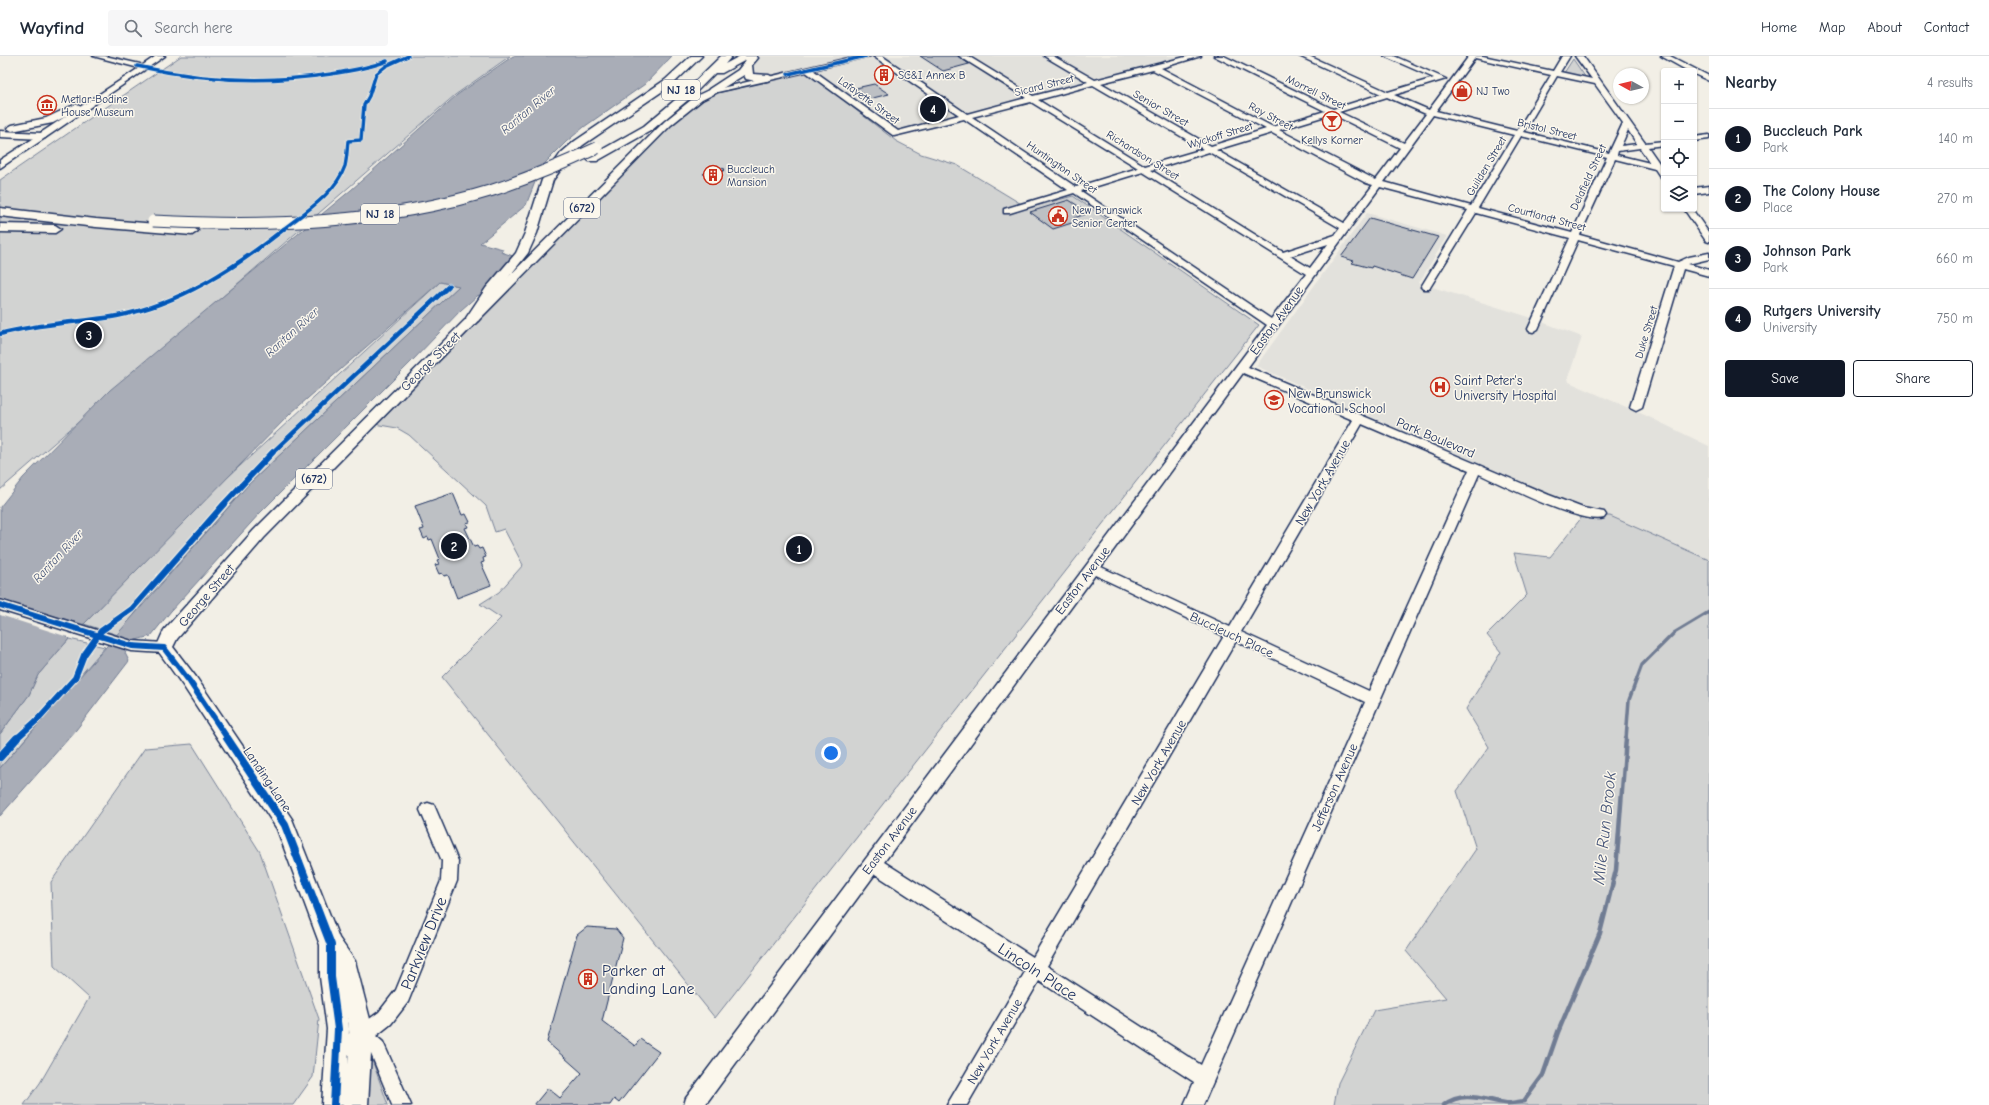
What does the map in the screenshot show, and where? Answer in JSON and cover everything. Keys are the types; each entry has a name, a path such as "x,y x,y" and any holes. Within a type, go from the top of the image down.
{"highway":[{"path":"669,82 692,56"},
{"path":"473,318 483,299 523,251 534,222 546,180 555,165 567,152 579,143 669,82 697,56"},
{"path":"669,95 706,56"},
{"name":"NJ 18","path":"2,206 153,221 263,225 328,221 385,213 446,201 514,182 595,153 642,121 685,87 716,56"},
{"name":"NJ 18","path":"2,206 136,229 192,231 289,230 374,221 432,210 505,192 539,181 648,128 699,84 727,56"},
{"path":"699,84 722,69 750,59"},
{"path":"750,59 747,72 750,77 769,78"},
{"path":"713,91 750,59"},
{"path":"642,121 658,106"},
{"path":"12,128 49,121 76,107"},
{"path":"0,128 12,128 42,133"},
{"path":"0,134 42,133"},
{"path":"0,228 136,229"}],"main road":[{"name":"George Street","path":"164,648 170,635 259,534 668,123 694,101 713,91"},
{"path":"0,158 42,133"},
{"path":"0,165 42,133"},
{"name":"Landing Lane","path":"164,648 190,682 285,825 331,945 346,969 357,1006 361,1036 356,1105"},
{"name":"Landing Lane","path":"331,945 331,977 338,1029 338,1052 334,1105"}],"street":[{"path":"97,56 137,66"},
{"path":"42,133 76,107 152,56"},
{"path":"42,133 161,56"},
{"path":"713,91 866,56"},
{"name":"Huntington Street","path":"877,56 1273,325"},
{"name":"Richardson Street","path":"963,56 1311,273"},
{"name":"Senior Street","path":"1048,56 1345,227"},
{"name":"Sicard Street","path":"897,134 1197,56"},
{"name":"Morrell Street","path":"1218,56 1405,147"},
{"name":"Bristol Street","path":"1303,56 1421,110 1519,134 1612,152 1658,167"},
{"path":"1388,56 1439,79 1456,79"},
{"path":"1473,56 1598,83"},
{"name":"Easton Avenue","path":"693,1105 1473,56"},
{"name":"Guilden Street","path":"1426,287 1566,56"},
{"path":"1579,56 1661,172"},
{"path":"1665,56 1709,79"},
{"name":"Ray Street","path":"1154,67 1369,181 1378,184"},
{"name":"Lafayette Street","path":"808,70 897,134"},
{"name":"Wyckoff Street","path":"1007,211 1439,79"},
{"name":"Delafield Street","path":"1533,329 1612,152 1627,123"},
{"path":"1697,139 1709,137"},
{"path":"1612,152 1661,143"},
{"name":"Courtlandt Street","path":"1378,184 1709,273"},
{"path":"1697,191 1709,189"},
{"path":"1690,212 1709,239"},
{"path":"1282,255 1322,243 1339,236"},
{"path":"1680,265 1692,259 1709,256"},
{"name":"Duke Street","path":"1636,406 1680,265"},
{"name":"Park Boulevard","path":"1241,368 1475,469 1581,512 1600,515"},
{"name":"New York Avenue","path":"956,1105 1359,419"},
{"name":"Jefferson Avenue","path":"1193,1105 1475,469"},
{"name":"Buccleuch Place","path":"1091,568 1373,699"},
{"path":"0,605 82,632 132,646 164,648"},
{"name":"Parkview Drive","path":"338,1052 385,1018 402,996 449,881 450,861 428,810"},
{"name":"Lincoln Place","path":"872,863 1205,1078"},
{"path":"361,1036 377,1048 402,1105"}],"shaded area":[{"path":"181,56 510,56 455,95 0,490 0,180"},
{"path":"760,56 1191,56 902,135 809,66 757,77 751,75 751,67"},
{"path":"1573,59 1586,78 1564,73"},
{"path":"807,72 896,141 921,154 957,165 1028,208 1073,196 1259,325 715,1018 442,677 501,618 480,604 499,592 523,565 504,529 495,532 486,506 409,435 397,428 374,424 673,122 692,106 717,93"},
{"name":"Saint Peter's University Hospital","path":"1367,213 1447,236 1419,283 1526,316 1582,337 1568,378 1569,382 1649,417 1709,446 1709,560 1610,516 1583,510 1256,366"},
{"path":"440,282 459,286 248,485 145,601 118,635 84,624 203,500"},
{"path":"1610,516 1709,560 1709,1105 1334,1105 1338,1083 1374,1010 1446,998 1406,951 1476,849 1457,791 1489,747 1466,709 1501,652 1487,635 1527,595 1514,553 1550,557 1582,517"},
{"path":"69,639 105,647 0,768 0,734 29,695 38,675"},
{"path":"192,744 260,852 319,1019 313,1077 293,1105 24,1105 40,1083 89,998 54,966 51,882 145,748"},
{"path":"370,1056 371,1057 388,1105 364,1105"}],"water":[{"name":"Raritan River","path":"513,56 672,56 645,84 584,127 546,162 537,177 526,205 480,243 503,249 501,252 513,256 482,294 477,296 461,310 260,513 171,611 151,636 136,640 125,653 129,661 76,730 0,816 0,768 248,485 459,286 440,282 291,413 84,624 75,626 66,636 69,639 38,675 29,695 0,734 0,507 23,478 110,390 351,190 457,95"}],"pier":[{"path":"0,598 84,626 76,627 68,635 71,638 0,615"}],"building":[{"path":"920,56 958,56 969,64 943,71"},
{"path":"874,84 889,94 869,99 856,88"},
{"name":"Buccleuch Mansion","path":"712,166 725,169 717,177 703,174"},
{"name":"New Brunswick Senior Center","path":"1069,200 1089,213 1074,218 1078,221 1053,229 1030,212"},
{"path":"1370,218 1438,237 1412,279 1372,266 1371,268 1352,263 1354,261 1341,257"},
{"path":"453,493 462,515 466,514 470,522 466,523 468,527 465,528 474,547 477,546 479,549 482,548 486,557 483,558 484,562 481,563 491,585 457,598 448,575 444,576 442,573 439,574 435,565 439,564 437,560 440,559 432,539 429,540 428,537 424,539 420,530 424,529 415,506"},
{"name":"Parker at Landing Lane","path":"587,927 616,929 623,938 602,1021 635,1046 640,1039 659,1052 619,1103 614,1099 610,1105 534,1105 548,1088 560,1098 582,1073 547,1042 577,935"}],"waterway":[{"name":"Mile Run Brook","path":"1626,739 1629,700 1642,665 1674,633 1709,612"},
{"name":"Mile Run Brook","path":"1444,1105 1451,1100 1466,1097 1507,1103 1524,1101 1543,1075 1558,1032 1600,933 1616,870 1626,738"}],"cycle path":[{"path":"0,334 33,326 118,316 135,312 179,297 239,263 294,221 320,199 337,181 344,166 348,141 361,140 364,105 369,96 376,74 386,66 408,56"},
{"path":"788,74 866,56"},
{"path":"137,66 162,72 211,79 261,81 311,77 368,67 387,61"},
{"path":"0,757 15,740 36,721 75,678 84,655 101,631 132,609 224,504 276,449 449,286"},
{"path":"0,605 132,646 164,648 190,682 285,825 331,945 331,977 338,1029 334,1105"}],"place":[{"name":"SC&I Annex B","path":"884,75"},
{"name":"NJ Two","path":"1462,91"},
{"name":"Metlar-Bodine House Museum","path":"47,105"},
{"name":"Rutgers University","path":"933,109"},
{"name":"Kellys Korner","path":"1332,121"},
{"name":"Buccleuch Mansion","path":"713,175"},
{"name":"New Brunswick Senior Center","path":"1058,216"},
{"name":"Johnson Park","path":"89,335"},
{"name":"Saint Peter's University Hospital","path":"1440,387"},
{"name":"New Brunswick Vocational School","path":"1274,400"},
{"name":"The Colony House","path":"454,546"},
{"name":"Buccleuch Park","path":"799,549"},
{"name":"Parker at Landing Lane","path":"588,979"}]}
